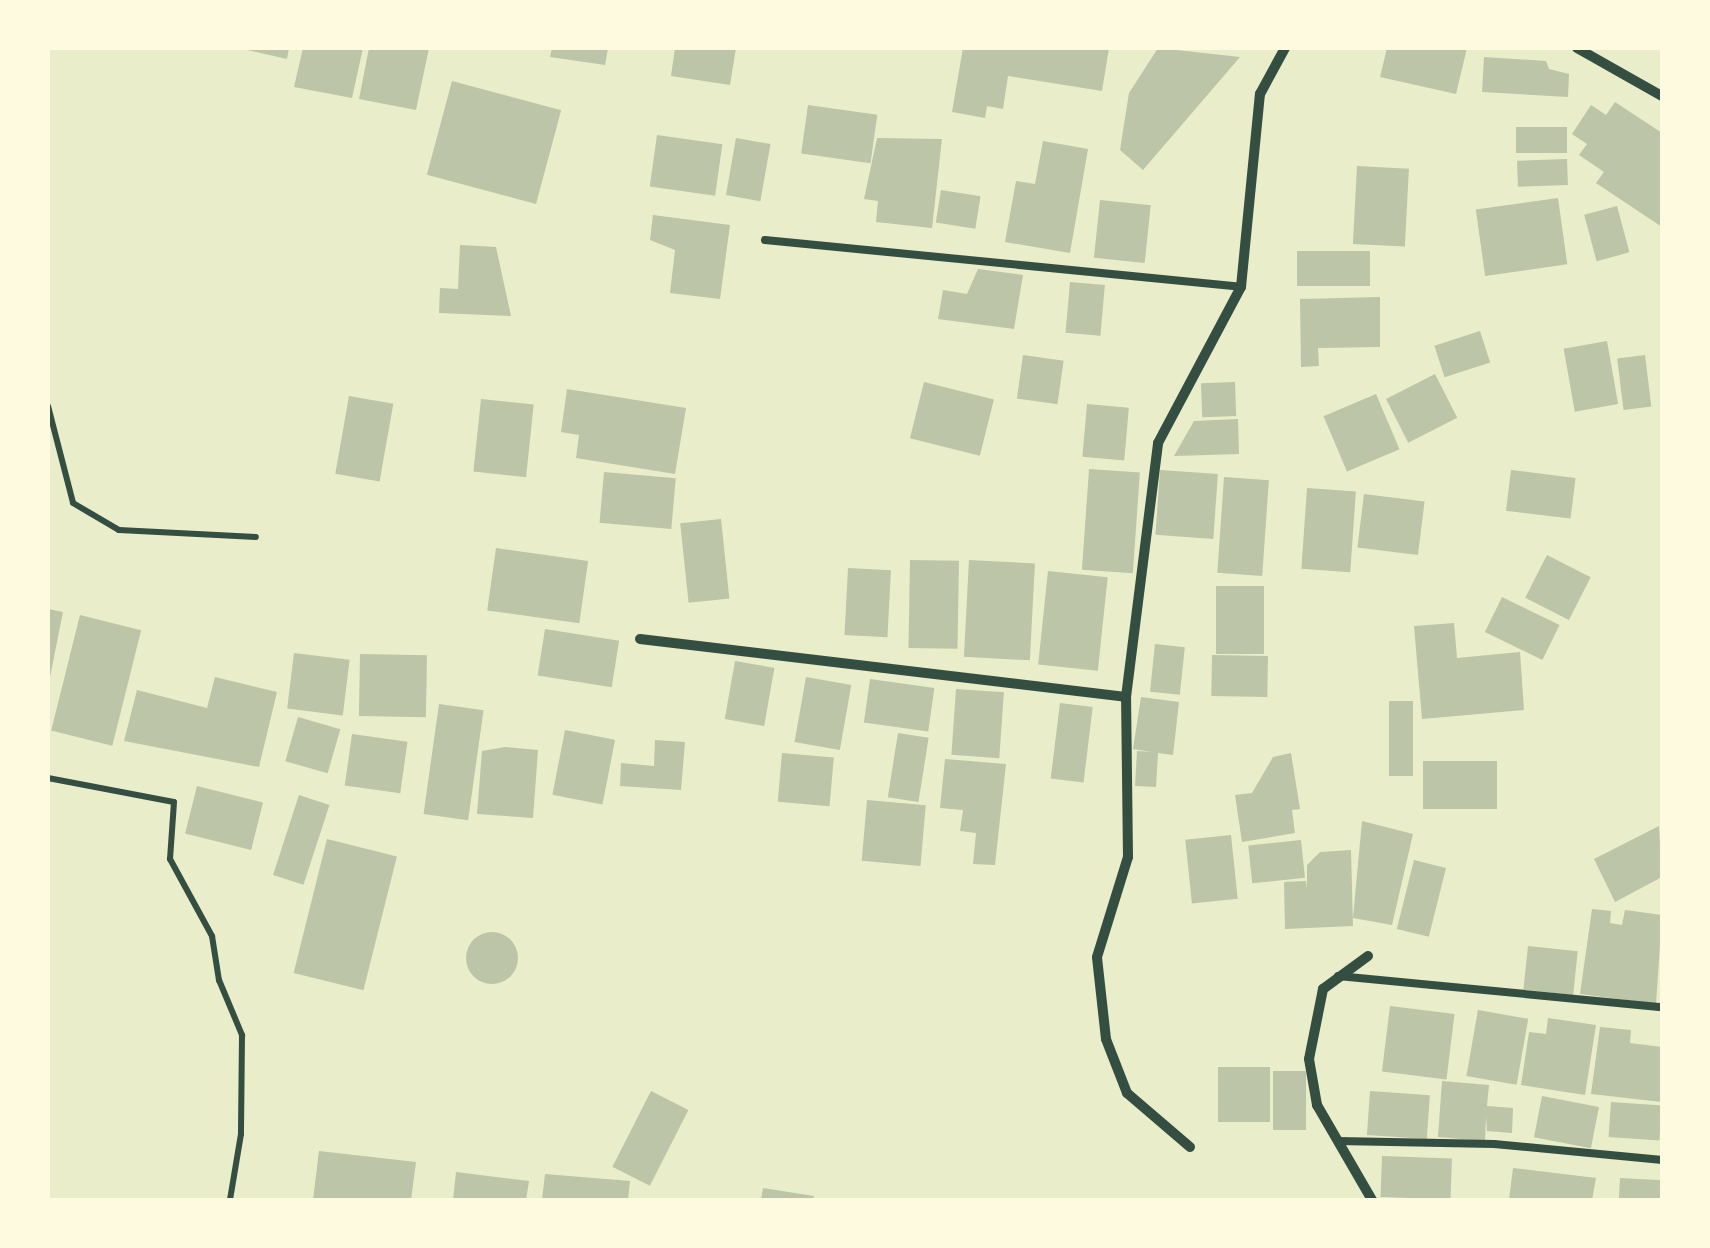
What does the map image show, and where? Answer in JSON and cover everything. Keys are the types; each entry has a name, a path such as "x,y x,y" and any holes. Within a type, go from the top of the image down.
{"street":[{"path":"1190,1146 1127,1093 1106,1040 1097,991 1097,957 1128,857 1126,697 1158,443 1242,287 1260,94 1285,48"},
{"path":"1578,48 1662,96"},
{"path":"640,639 1126,697"},
{"path":"1368,956 1335,976 1313,1016 1309,1060 1317,1105 1334,1141 1372,1200"}],"lane":[{"path":"765,240 1242,287"},
{"path":"1335,976 1662,1007"},
{"path":"1334,1141 1494,1144 1662,1160"}],"path":[{"path":"48,406 73,503 119,530 256,537"},
{"path":"48,778 174,802 170,859 212,936 220,980 242,1034 240,1134 230,1200"}],"building":[{"path":"239,48 289,48 287,59"},
{"path":"303,48 363,48 352,98 294,87"},
{"path":"369,48 429,48 416,110 359,99"},
{"path":"552,48 608,48 605,65 550,57"},
{"path":"675,48 736,48 730,85 671,76"},
{"path":"963,48 1109,48 1102,91 1008,76 1003,109 987,106 985,118 952,112"},
{"path":"1158,48 1240,57 1143,170 1120,150 1129,93"},
{"path":"1387,48 1467,48 1456,94 1380,77"},
{"path":"1484,57 1546,61 1549,69 1569,74 1568,97 1482,92"},
{"path":"452,81 561,110 536,204 427,175"},
{"path":"1615,102 1662,133 1662,227 1596,183 1604,172 1579,155 1587,144 1572,134 1591,105 1606,115"},
{"path":"808,105 877,115 870,163 801,154"},
{"path":"1516,127 1567,127 1567,153 1516,153"},
{"path":"657,135 722,144 715,196 650,186"},
{"path":"736,138 770,144 760,201 726,195"},
{"path":"877,138 942,139 932,228 876,222 878,201 864,199"},
{"path":"1043,141 1088,149 1070,253 1005,242 1016,181 1035,184"},
{"path":"1567,159 1568,185 1518,187 1517,161"},
{"path":"1357,166 1409,169 1405,247 1353,244"},
{"path":"941,190 981,196 975,229 936,223"},
{"path":"1558,198 1567,264 1485,276 1476,210"},
{"path":"1100,200 1151,205 1145,263 1094,258"},
{"path":"1617,206 1629,252 1597,261 1584,215"},
{"path":"653,215 730,225 720,299 670,293 675,250 650,240"},
{"path":"460,245 496,247 511,316 439,313 440,288 458,289"},
{"path":"1297,251 1370,251 1370,286 1297,286"},
{"path":"978,269 1023,275 1014,329 938,319 943,290 967,294"},
{"path":"1070,282 1105,285 1100,336 1066,333"},
{"path":"1380,297 1380,347 1318,348 1319,366 1301,367 1300,299"},
{"path":"1480,331 1490,362 1445,377 1434,346"},
{"path":"1607,341 1618,404 1575,412 1564,349"},
{"path":"1023,355 1064,361 1057,404 1017,399"},
{"path":"1645,355 1651,407 1624,410 1617,358"},
{"path":"1435,374 1457,418 1408,443 1386,399"},
{"path":"924,382 994,399 980,456 910,438"},
{"path":"1235,382 1236,416 1202,417 1201,383"},
{"path":"567,389 686,408 675,474 576,458 579,435 561,432"},
{"path":"1376,394 1399,449 1347,472 1324,416"},
{"path":"349,396 393,404 380,482 335,474"},
{"path":"481,399 534,405 526,477 473,472"},
{"path":"1087,404 1129,408 1124,460 1082,457"},
{"path":"1238,419 1239,454 1174,456 1194,421"},
{"path":"1089,469 1140,473 1133,573 1082,570"},
{"path":"1160,470 1218,474 1213,539 1155,535"},
{"path":"1511,470 1576,478 1571,519 1506,511"},
{"path":"604,472 676,478 671,529 600,523"},
{"path":"1224,477 1269,480 1262,576 1217,573"},
{"path":"1307,488 1356,491 1350,572 1301,569"},
{"path":"1364,494 1425,501 1418,555 1357,548"},
{"path":"721,519 729,599 689,603 680,523"},
{"path":"496,548 588,561 579,623 487,610"},
{"path":"1547,555 1591,577 1569,620 1525,598"},
{"path":"910,560 959,561 957,649 908,648"},
{"path":"969,560 1035,563 1030,660 964,657"},
{"path":"848,568 891,570 887,637 844,635"},
{"path":"1048,571 1108,577 1098,671 1038,664"},
{"path":"1216,586 1264,586 1264,654 1216,654"},
{"path":"1502,597 1560,625 1542,660 1485,632"},
{"path":"48,609 63,612 49,682 48,682"},
{"path":"80,615 141,630 112,746 51,730"},
{"path":"1454,623 1457,658 1520,652 1524,710 1422,719 1414,626"},
{"path":"545,629 619,641 612,687 538,675"},
{"path":"1155,644 1185,647 1180,695 1150,692"},
{"path":"294,653 350,660 343,715 287,709"},
{"path":"360,654 427,655 426,717 359,716"},
{"path":"1212,655 1268,656 1267,697 1211,696"},
{"path":"735,661 774,668 764,726 725,719"},
{"path":"215,677 277,692 259,767 124,741 137,690 207,708"},
{"path":"806,677 851,685 840,750 795,742"},
{"path":"870,679 934,688 928,732 864,723"},
{"path":"956,689 1004,692 999,758 951,755"},
{"path":"1141,697 1179,702 1173,755 1158,753 1156,787 1135,786 1137,751 1152,752 1133,749"},
{"path":"1389,701 1413,701 1413,776 1389,776"},
{"path":"1060,703 1093,707 1083,782 1051,778"},
{"path":"439,704 484,710 468,820 424,814"},
{"path":"298,717 340,729 328,773 285,761"},
{"path":"565,730 615,740 602,805 552,795"},
{"path":"898,733 929,738 918,802 888,797"},
{"path":"352,734 407,742 400,793 345,785"},
{"path":"655,740 685,742 681,790 620,786 621,763 654,766"},
{"path":"505,747 538,750 533,818 477,814 482,751"},
{"path":"782,753 834,758 830,806 778,802"},
{"path":"1291,753 1300,809 1292,810 1295,833 1242,842 1235,795 1252,793 1273,757"},
{"path":"945,759 1006,764 995,865 973,864 976,833 960,831 963,810 940,808"},
{"path":"1423,761 1497,761 1497,809 1423,809"},
{"path":"197,786 263,802 251,850 185,834"},
{"path":"299,795 329,805 303,885 273,875"},
{"path":"867,800 926,805 920,866 862,861"},
{"path":"1362,821 1413,834 1392,925 1353,918"},
{"path":"1659,826 1662,877 1615,902 1594,859"},
{"path":"1231,835 1238,899 1192,903 1185,840"},
{"path":"327,839 397,856 363,990 294,973"},
{"path":"1301,840 1305,878 1252,883 1248,846"},
{"path":"1351,850 1353,926 1285,929 1284,882 1306,881 1307,888 1307,865 1320,852"},
{"path":"1414,860 1446,868 1429,937 1397,929"},
{"path":"1592,909 1611,911 1610,923 1622,925 1625,910 1662,915 1656,1004 1580,994"},
{"path":"492,932 511,939 518,958 511,977 492,984 473,977 466,958 473,939"},
{"path":"1528,946 1578,951 1573,995 1523,990"},
{"path":"1390,1006 1455,1014 1446,1079 1382,1072"},
{"path":"1478,1010 1528,1019 1517,1085 1466,1076"},
{"path":"1548,1018 1596,1025 1585,1095 1521,1085 1529,1032 1546,1034"},
{"path":"1600,1027 1631,1030 1630,1043 1662,1047 1662,1102 1591,1094"},
{"path":"1218,1067 1270,1067 1270,1122 1218,1122"},
{"path":"1273,1071 1306,1071 1306,1130 1273,1130"},
{"path":"1442,1081 1489,1085 1487,1106 1513,1108 1512,1133 1487,1131 1486,1116 1485,1141 1438,1137"},
{"path":"651,1091 688,1110 650,1186 612,1167"},
{"path":"1370,1091 1430,1095 1427,1139 1367,1135"},
{"path":"1542,1096 1599,1107 1591,1148 1534,1137"},
{"path":"1611,1102 1662,1106 1659,1140 1609,1137"},
{"path":"319,1151 416,1162 411,1200 313,1200"},
{"path":"1382,1156 1452,1158 1451,1199 1381,1197"},
{"path":"1513,1168 1596,1178 1592,1200 1509,1200"},
{"path":"456,1172 529,1181 526,1200 453,1200"},
{"path":"545,1174 630,1181 628,1200 542,1200"},
{"path":"1620,1178 1662,1180 1661,1200 1619,1200"},
{"path":"763,1188 814,1196 813,1200 761,1200"}]}
